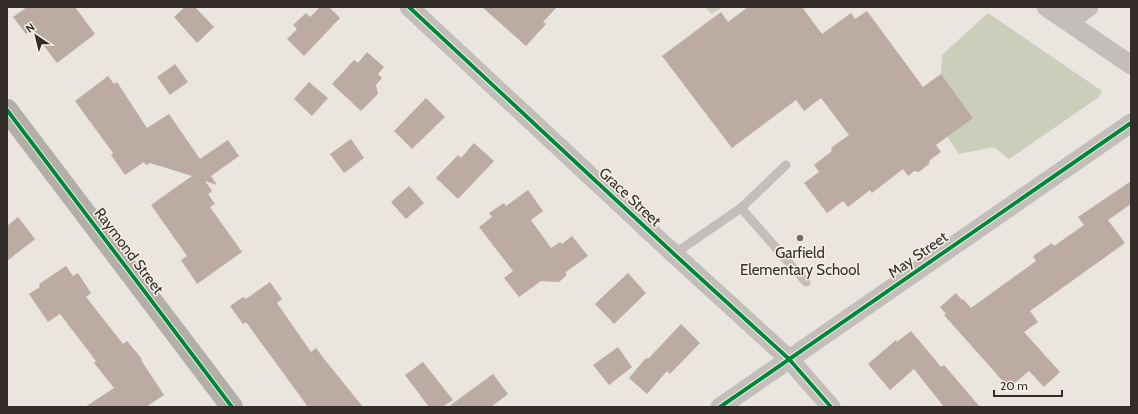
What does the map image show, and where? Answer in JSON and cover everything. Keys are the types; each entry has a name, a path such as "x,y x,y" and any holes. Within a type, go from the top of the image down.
{"street":[{"name":"Grace Street","path":"409,7 789,359 831,407"},
{"path":"1046,7 1066,15 1131,65"},
{"path":"1066,15 1089,7"},
{"name":"Raymond Street","path":"7,110 232,407"},
{"name":"May Street","path":"720,407 1131,124"}],"lane":[{"path":"674,254 741,208 786,165"},
{"path":"741,208 806,282"}],"green space":[{"path":"705,7 722,7 712,14"},
{"path":"988,13 1102,91 1099,97 1009,159 994,147 959,154 947,136 941,74 942,55"}],"building":[{"path":"27,7 75,7 95,34 57,63 32,30 26,34 13,17"},
{"path":"185,7 195,7 214,27 197,43 174,17"},
{"path":"320,7 329,7 340,18 304,56 287,39 297,29 293,25 306,13 310,17"},
{"path":"482,7 557,7 543,22 546,24 526,46"},
{"name":"Garfield Elementary School","path":"748,7 802,7 822,34 851,13 855,19 867,11 923,87 941,74 973,118 936,145 941,152 930,160 929,164 919,172 914,171 908,176 903,169 872,193 870,190 848,207 843,201 827,213 804,183 819,172 814,165 832,151 831,148 849,135 821,98 804,111 796,100 732,148 662,56 721,12 728,22"},
{"path":"367,52 384,67 378,74 382,78 376,85 378,94 361,111 332,84 354,60 358,63"},
{"path":"175,64 188,82 170,95 157,77"},
{"path":"108,76 114,84 117,82 147,128 169,114 200,159 228,140 239,156 211,176 217,185 205,181 212,191 208,194 215,204 210,207 242,252 197,284 181,260 187,256 151,205 192,176 150,163 146,165 144,162 125,175 111,155 113,153 75,101"},
{"path":"309,82 328,98 312,116 294,99"},
{"path":"426,98 445,117 412,149 394,131"},
{"path":"351,139 364,158 344,173 330,154"},
{"path":"474,143 494,161 458,199 436,178 458,155 461,158"},
{"path":"1131,181 1131,204 1108,220 1125,243 1030,311 1038,322 1024,332 1060,372 1044,387 1029,371 1009,388 944,315 946,314 940,307 956,293 971,308 1036,261 1033,256 1052,243 1054,246 1084,225 1078,217"},
{"path":"409,186 424,203 406,219 391,202"},
{"path":"528,190 543,211 531,220 551,248 560,242 562,244 572,236 588,256 566,272 566,276 559,282 541,281 519,297 504,278 513,271 479,227 492,217 489,213 504,203 506,206"},
{"path":"18,217 35,239 7,261 7,226"},
{"path":"66,266 73,276 78,273 91,293 86,297 123,344 127,341 142,359 141,360 164,395 146,407 85,407 114,388 94,363 96,361 60,314 48,322 29,294 40,287 39,284"},
{"path":"628,273 646,293 614,324 595,304"},
{"path":"270,282 282,299 277,303 311,352 316,348 363,407 308,407 246,322 243,324 230,306 243,297 246,299"},
{"path":"681,324 700,343 670,374 667,371 647,394 629,378 646,358 648,359"},
{"path":"911,331 941,367 944,365 980,407 944,407 914,369 890,390 868,364 896,340 897,342"},
{"path":"618,347 632,367 609,385 593,365"},
{"path":"423,362 453,400 442,407 429,407 405,375"},
{"path":"493,374 508,394 491,407 448,407"}],"cycle path":[{"path":"409,7 789,359 831,407"},
{"path":"7,110 232,407"},
{"path":"720,407 1131,123"}],"place":[{"name":"Garfield Elementary School","path":"800,238"}]}
